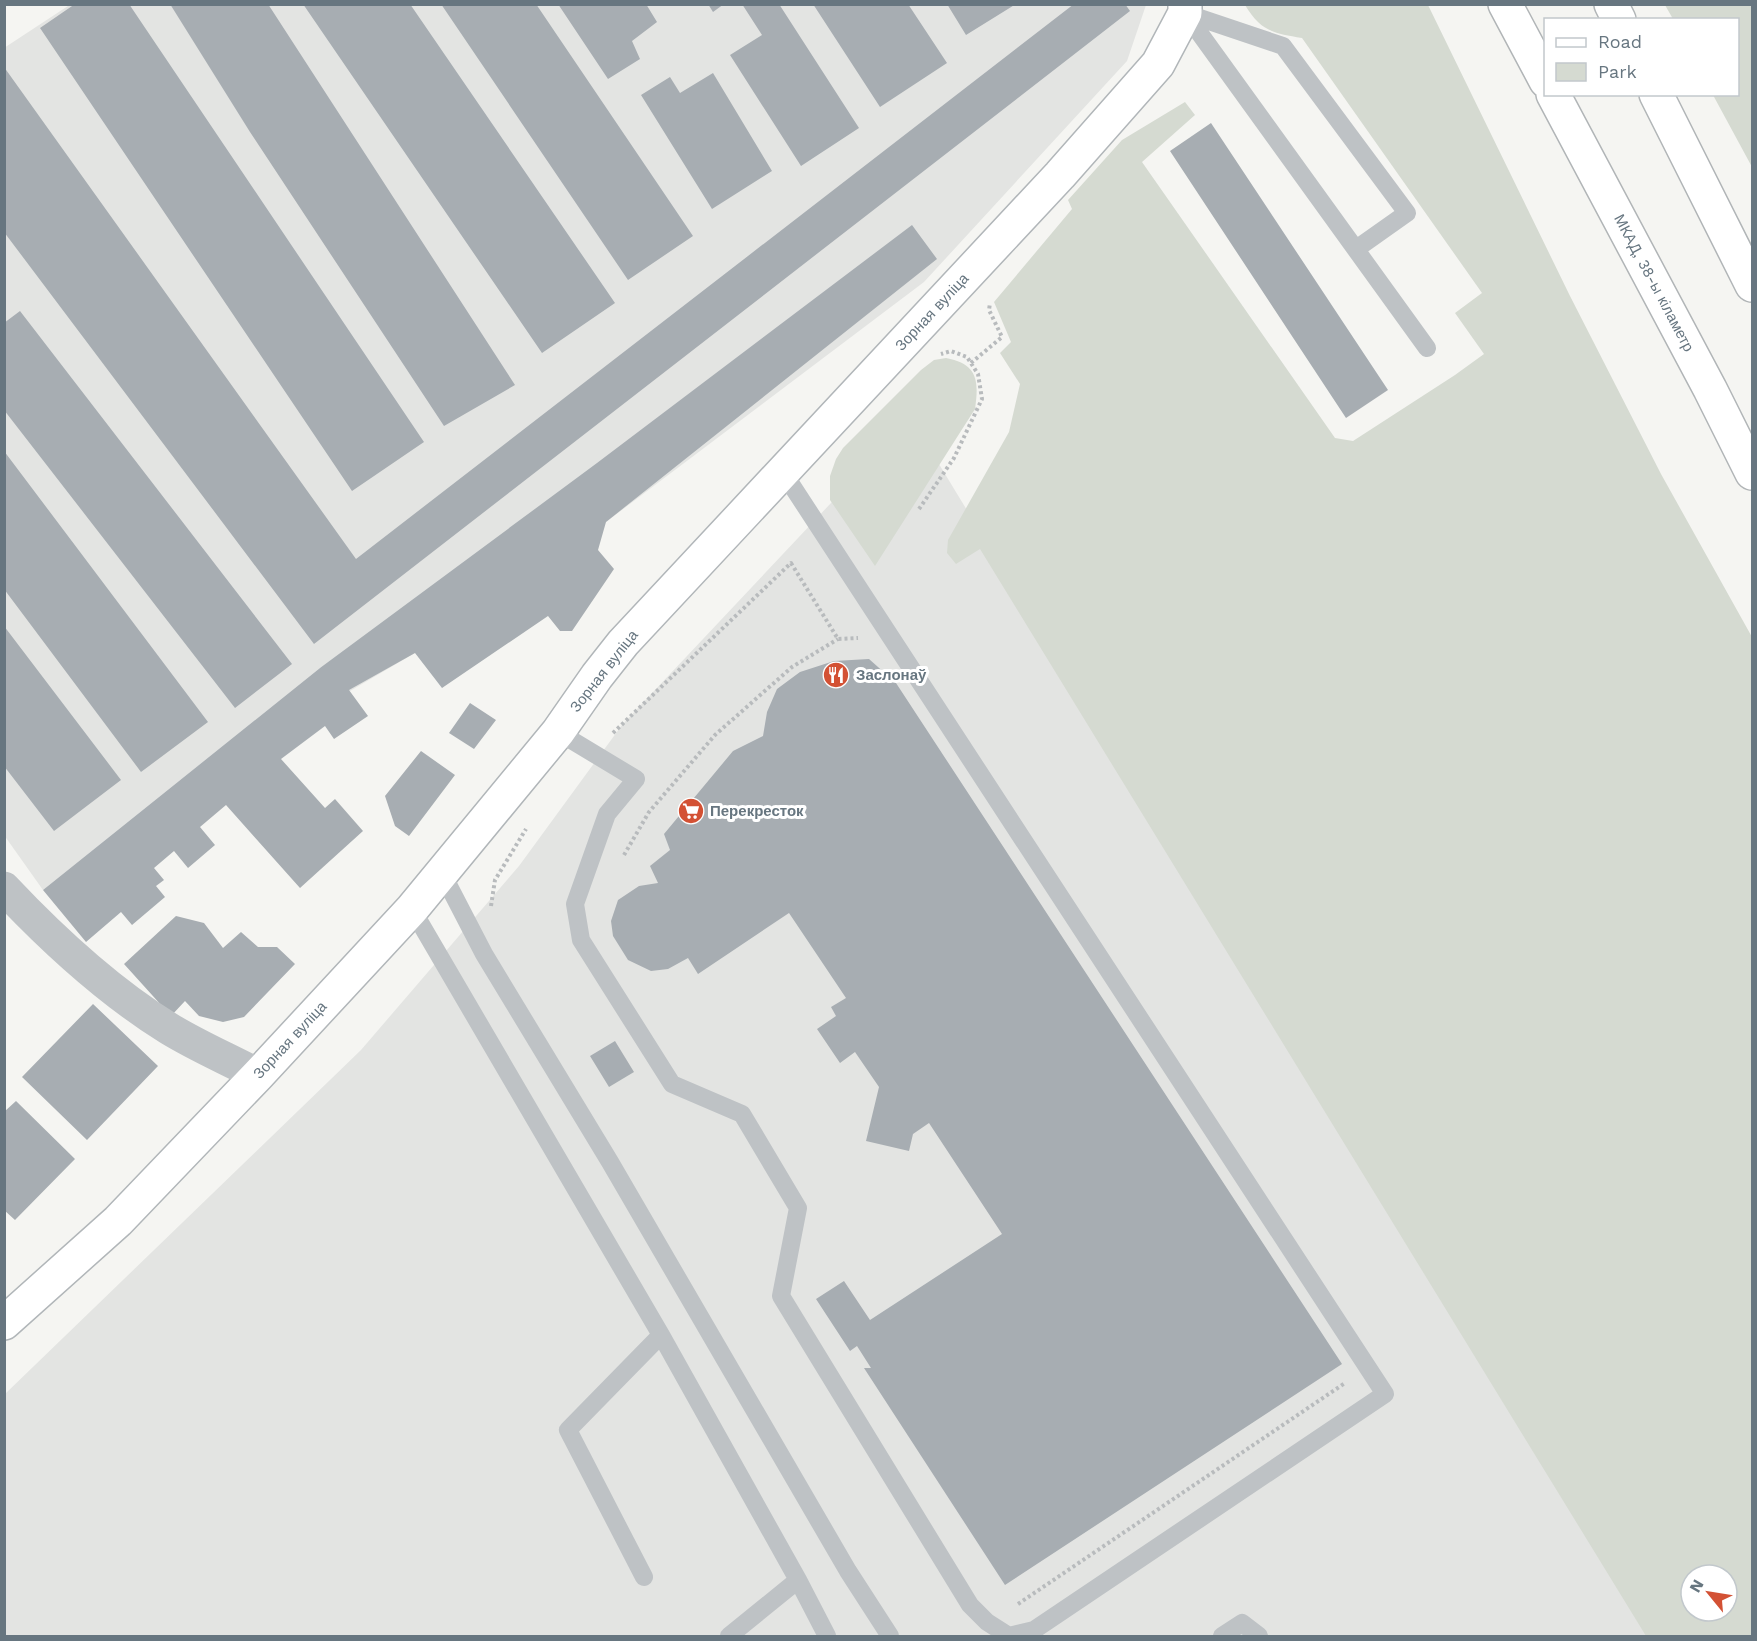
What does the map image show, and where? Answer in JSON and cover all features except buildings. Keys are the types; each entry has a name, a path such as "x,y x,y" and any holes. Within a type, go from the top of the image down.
{"main road":[{"path":"1505,4 1544,79"},
{"path":"1611,4 1617,18"},
{"name":"Зорная вуліца","path":"4,1323 118,1221 412,909 558,732 623,643 1039,198 1158,64 1185,9"},
{"name":"МКАД, 38-ы кіламетр","path":"1554,96 1710,389 1752,473"},
{"path":"1657,96 1752,285"}],"street":[{"path":"4,888 56,941 116,990 169,1028 258,1075"}],"lane":[{"path":"1185,9 1283,46 1407,213 1356,249"},
{"path":"1185,9 1427,348"},
{"path":"558,732 636,778 608,814 575,904 581,940 672,1084 742,1114 798,1209 781,1296 970,1605 987,1622 1009,1636 1034,1630 1385,1394 783,472"},
{"path":"442,873 483,954 610,1162 848,1571 890,1636"},
{"path":"412,909 661,1335 827,1636"},
{"path":"644,1577 568,1430 661,1335"},
{"path":"729,1636 798,1580"},
{"path":"1222,1636 1242,1623 1259,1636"}],"path":[{"path":"919,508 954,458 982,399 978,374 967,357 951,351 931,357"},
{"path":"591,753 791,563 838,639"},
{"path":"622,858 649,812 715,735 792,667 838,639 875,638 874,611"},
{"path":"483,954 495,880 531,821"},
{"path":"1012,1608 1353,1377"}],"shaded area":[{"path":"71,4 1146,5 1127,61 924,282 606,522 415,653 338,698 320,668 43,890 4,835 4,48"},
{"path":"911,418 1651,1636 5,1636 5,1394 361,1050 519,866 622,725"}],"green space":[{"path":"1245,5 1428,5 1570,296 1661,474 1752,637 1752,1636 1646,1636 980,549 956,564 947,553 948,540 1009,432 1020,384 1000,353 1011,342 994,302 1072,209 1068,200 1122,140 1185,102 1195,115 1142,162 1335,438 1353,441 1484,354 1455,313 1482,293 1302,38 1275,32 1262,26"},
{"path":"1665,5 1752,5 1752,167 1714,96 1739,96 1739,18 1672,18"},
{"path":"946,358 965,365 974,375 977,390 975,409 875,566 830,500 830,476 843,448 921,370 934,360"}],"place":[{"name":"Заслонаў","path":"836,675"},
{"name":"Перекресток","path":"691,811"}]}
